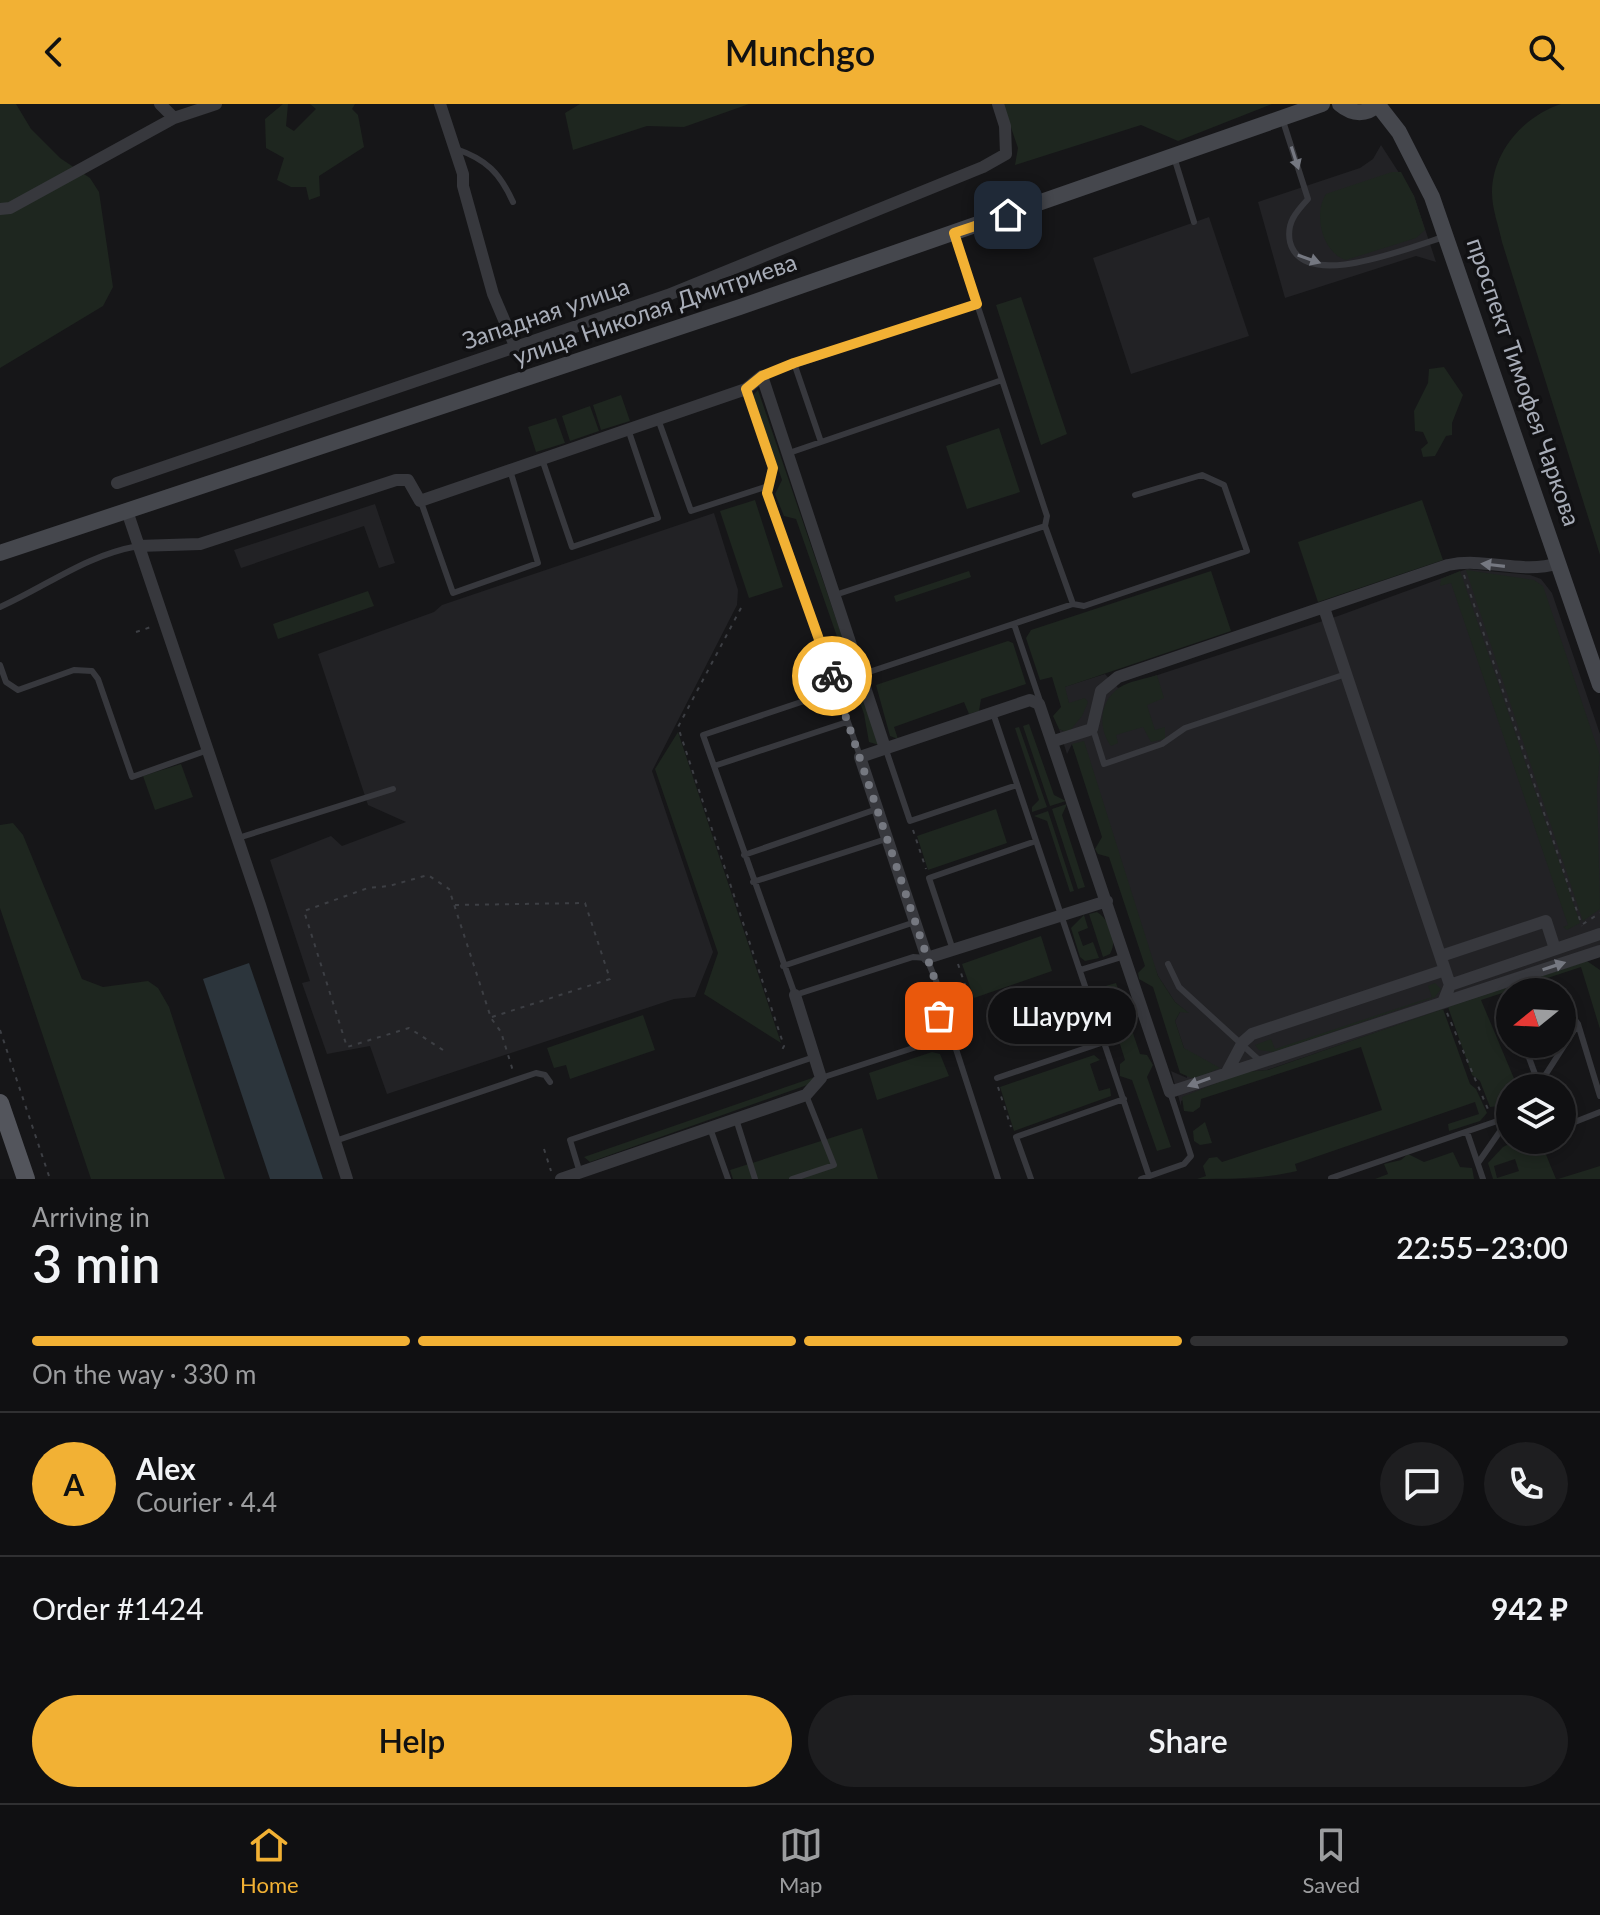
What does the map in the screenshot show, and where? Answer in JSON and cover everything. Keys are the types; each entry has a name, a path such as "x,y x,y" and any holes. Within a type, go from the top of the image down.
{"main road":[{"name":"улица Николая Дмитриева","path":"0,553 954,233 1322,104"},
{"path":"1340,104 1356,113 1378,104"},
{"name":"проспект Тимофея Чаркова","path":"1378,104 1422,175 1447,236 1600,685"},
{"path":"0,1103 26,1179"}],"street":[{"path":"160,104 174,118"},
{"path":"0,209 10,208 174,118 216,104"},
{"path":"440,104 456,149 493,294 516,348"},
{"name":"Западная улица","path":"117,483 668,295 983,167 1006,154 1005,126 998,104"},
{"path":"138,546 200,544 396,480 408,480 420,501 746,389 762,376 885,748"},
{"path":"127,511 238,838 347,1179"},
{"path":"1054,741 1092,729 1101,691 1118,677 1460,562 1534,569 1559,563"},
{"path":"1324,608 1441,956 1450,985 1448,1002"},
{"path":"1107,901 954,952 927,958 860,757 1030,700 1042,709 1054,741 1107,901 1170,1092 1600,951"},
{"path":"1441,956 1546,921 1555,949"},
{"path":"1450,985 1600,934"},
{"path":"1227,1072 1243,1042 1252,1034 1445,970"},
{"path":"557,1177 580,1173 806,1095 821,1078 795,995"}],"lane":[{"path":"1282,118 1308,199 1293,216 1289,228 1295,254 1302,260 1348,266 1447,236"},
{"path":"456,149 479,157 501,177 513,202"},
{"path":"1173,156 1194,222"},
{"path":"954,233 1047,516 1045,526 1073,604"},
{"path":"762,376 977,304"},
{"path":"794,363 821,442"},
{"path":"789,453 1002,380"},
{"path":"746,389 773,468 767,493 860,757"},
{"path":"658,419 691,511 768,486"},
{"path":"542,459 572,547 658,518 628,429"},
{"path":"420,501 453,593 538,563 510,470"},
{"path":"860,675 1073,604 1084,606 1247,551 1224,485 1202,475 1135,495"},
{"path":"835,595 1045,526"},
{"path":"0,607 33,592 84,561 106,552 138,546"},
{"path":"1014,624 1042,709"},
{"path":"0,665 6,682 18,690 74,670 92,671 98,679 132,777 208,750"},
{"path":"1092,729 1104,764 1162,744 1185,728 1346,674"},
{"path":"837,690 703,735 795,995 913,957 927,958 941,998 939,1016 947,1037 955,1046 998,1179"},
{"path":"993,712 1149,1176"},
{"path":"714,766 847,722"},
{"path":"885,748 910,821 1017,785"},
{"path":"238,838 393,789"},
{"path":"744,855 877,809"},
{"path":"753,882 887,838"},
{"path":"954,952 929,878 1036,841"},
{"path":"783,966 915,922"},
{"path":"1080,970 1125,956"},
{"path":"1168,964 1187,995 1243,1042 1260,1061"},
{"path":"1576,1021 1600,1096"},
{"path":"1546,1074 1578,1024"},
{"path":"821,1078 947,1037"},
{"path":"997,1078 1104,1042"},
{"path":"580,1173 570,1140 814,1057"},
{"path":"335,1141 536,1073 545,1075 550,1082"},
{"path":"1141,1179 1184,1164 1191,1156 1170,1092"},
{"path":"792,1179 834,1165 806,1095"},
{"path":"1031,1179 1016,1137 1124,1099"},
{"path":"1576,1121 1600,1112"},
{"path":"736,1119 755,1179"},
{"path":"1331,1178 1496,1122"},
{"path":"710,1128 728,1179"},
{"path":"1467,1132 1483,1179"},
{"path":"1478,1163 1496,1137"}],"path":[{"path":"1460,562 1584,930"},
{"path":"136,632 165,622"},
{"path":"910,821 929,878"},
{"path":"443,1050 409,1028 347,1047 304,911 368,888 389,886 428,875 440,880 449,889 491,1018 501,1032 516,1079"},
{"path":"454,905 585,903 610,979 491,1018"},
{"path":"1582,925 1600,913"},
{"path":"954,952 972,1006"},
{"path":"1448,1002 1493,1123"},
{"path":"0,1030 50,1179"},
{"path":"998,1088 1012,1131"},
{"path":"544,1149 557,1177"}],"shaded area":[{"path":"0,104 16,104 31,129 60,158 90,178 99,192 113,287 103,306 0,368"},
{"path":"283,104 288,104 286,126 294,131 316,109 310,104 355,104 352,109 358,115 364,147 319,176 320,196 309,200 306,187 291,187 277,180 284,158 266,148 265,119"},
{"path":"580,104 749,104 684,127 647,126 573,150 565,113"},
{"path":"1003,104 1272,104 1178,141 1141,125 1015,165 1018,148"},
{"path":"1561,104 1600,104 1600,555 1502,242 1492,199 1493,178 1504,150 1535,117"},
{"path":"1381,145 1414,196 1436,262 1416,256 1285,298 1258,202 1360,168 1373,159"},
{"path":"1392,172 1401,172 1414,196 1425,230 1416,238 1346,260 1338,256 1326,241 1320,222 1326,194"},
{"path":"1209,217 1249,336 1131,374 1093,258"},
{"path":"1021,297 1067,434 1041,445 996,305"},
{"path":"1444,367 1463,395 1452,423 1452,435 1446,436 1435,456 1423,457 1421,449 1428,443 1423,432 1415,431 1414,411 1428,383 1429,369"},
{"path":"758,390 879,745 869,742 864,714 796,519 784,516 775,494 782,480 753,395"},
{"path":"621,395 630,421 601,430 593,405"},
{"path":"590,406 599,431 570,441 562,416"},
{"path":"556,418 565,443 536,452 528,427"},
{"path":"999,428 1020,492 967,509 946,446"},
{"path":"755,500 783,587 749,598 720,511"},
{"path":"1422,500 1443,560 1318,602 1298,542"},
{"path":"375,504 395,563 379,568 364,526 241,568 234,550"},
{"path":"714,513 738,590 737,605 652,771 713,952 695,997 674,999 387,1094 370,1046 327,1054 302,983 310,981 270,860 331,836 342,846 406,822 368,805 318,654 434,612 442,605"},
{"path":"1467,569 1530,575 1541,579 1552,593 1600,734 1600,956 1536,978 1496,978 1496,992 1267,1070 1244,1072 1181,1101 1181,1106 1171,1071 1187,1078 1184,1048 1175,1021 1180,1012 1187,1012 1175,1002 1158,976 1072,744 1067,754 1059,729 1069,733 1084,699 1069,704 1064,687 1105,674 1118,688 1338,616"},
{"path":"1466,570 1534,580 1543,586 1600,756 1597,787 1600,909 1583,921"},
{"path":"969,571 971,577 896,602 894,596"},
{"path":"1211,571 1231,631 1065,687 1069,703 1085,698 1088,702 1082,716 1068,733 1059,729 1053,716 1061,707 1052,677 1040,680 1026,638 1031,630"},
{"path":"1460,571 1580,923 1567,930 1563,927 1568,925 1451,583 1440,586 1441,579"},
{"path":"368,591 374,606 278,639 273,624"},
{"path":"1008,641 1013,643 1026,684 981,699 979,711 969,714 964,702 894,727 898,739 890,736 876,685"},
{"path":"1157,675 1164,698 1147,705 1155,730 1165,727 1165,739 1151,742 1143,727 1116,735 1118,743 1111,746 1103,724 1107,700 1123,686"},
{"path":"1029,724 1054,795 1066,801 1050,806 1023,726"},
{"path":"1019,727 1047,807 1032,812 1032,807 1039,800 1015,728"},
{"path":"678,732 781,1043 704,994 718,953 655,769"},
{"path":"1084,741 1158,976 1175,1002 1189,1013 1180,1012 1175,1021 1184,1048 1220,1068 1194,1079 1180,1073 1153,987 1139,979 1138,973 1145,966 1109,857 1098,854 1095,849 1102,837 1072,744"},
{"path":"181,764 193,797 155,810 143,776"},
{"path":"1067,804 1062,815 1085,887 1078,889 1052,809"},
{"path":"996,809 1007,843 928,870 917,836"},
{"path":"1048,811 1074,891 1070,892 1047,821 1034,816"},
{"path":"13,823 23,835 82,979 103,987 148,981 158,988 169,1007 225,1179 91,1179 0,908 0,825"},
{"path":"1097,912 1106,920 1113,937 1110,954 1103,957 1089,914"},
{"path":"1084,915 1088,928 1078,932 1083,946 1093,942 1099,958 1085,961 1080,957 1071,928"},
{"path":"1041,936 1052,971 974,998 962,964"},
{"path":"1587,961 1600,970 1600,1029 1581,967 1548,978 1536,978"},
{"path":"249,963 323,1179 270,1179 203,979"},
{"path":"1116,983 1140,1054 1147,1055 1153,1065 1147,1077 1171,1147 1157,1151 1132,1080 1120,1076 1120,1064 1125,1060 1102,987"},
{"path":"1435,983 1441,989 1435,997 1274,1052 1259,1050 1255,1045 1271,1039 1275,1049 1432,997 1428,986"},
{"path":"1496,991 1496,995 1481,1000 1496,1036 1496,1058 1505,1058 1512,1074 1496,1074 1496,1106 1490,1107 1480,1081 1472,1075 1448,1007"},
{"path":"1443,1009 1470,1084 1476,1089 1487,1113 1480,1121 1449,1131 1448,1124 1479,1114 1475,1102 1295,1164 1297,1171 1235,1179 1197,1179 1206,1176 1203,1166 1209,1158 1217,1157 1222,1162 1382,1110 1361,1047 1201,1099 1200,1107 1193,1112 1184,1111 1182,1097 1244,1072 1268,1070"},
{"path":"643,1015 655,1050 570,1079 566,1065 554,1068 547,1048"},
{"path":"932,1052 940,1054 949,1076 877,1100 869,1073"},
{"path":"1094,1055 1100,1060 1090,1064 1099,1091 1110,1088 1111,1096 1014,1131 1000,1087"},
{"path":"815,1077 810,1084 590,1162 584,1157"},
{"path":"1205,1122 1212,1143 1200,1145 1194,1141 1193,1131"},
{"path":"862,1128 878,1179 733,1179 730,1170"},
{"path":"1453,1152 1460,1167 1472,1168 1474,1179 1375,1179 1388,1174 1384,1164 1401,1160 1408,1154 1424,1162"},
{"path":"1496,1154 1546,1154 1556,1179 1493,1179 1488,1163","holes":["1515,1159 1519,1171 1497,1178 1494,1166"]},
{"path":"1600,1166 1600,1179 1558,1179"}],"way so far":[{"path":"832,676 941,998 939,1016"}],"place":[{"name":"Шаурум","path":"939,1016"}],"route":[{"path":"832,676 767,493 773,468 746,389 762,376 794,363 977,304 954,233 1008,215"}]}
